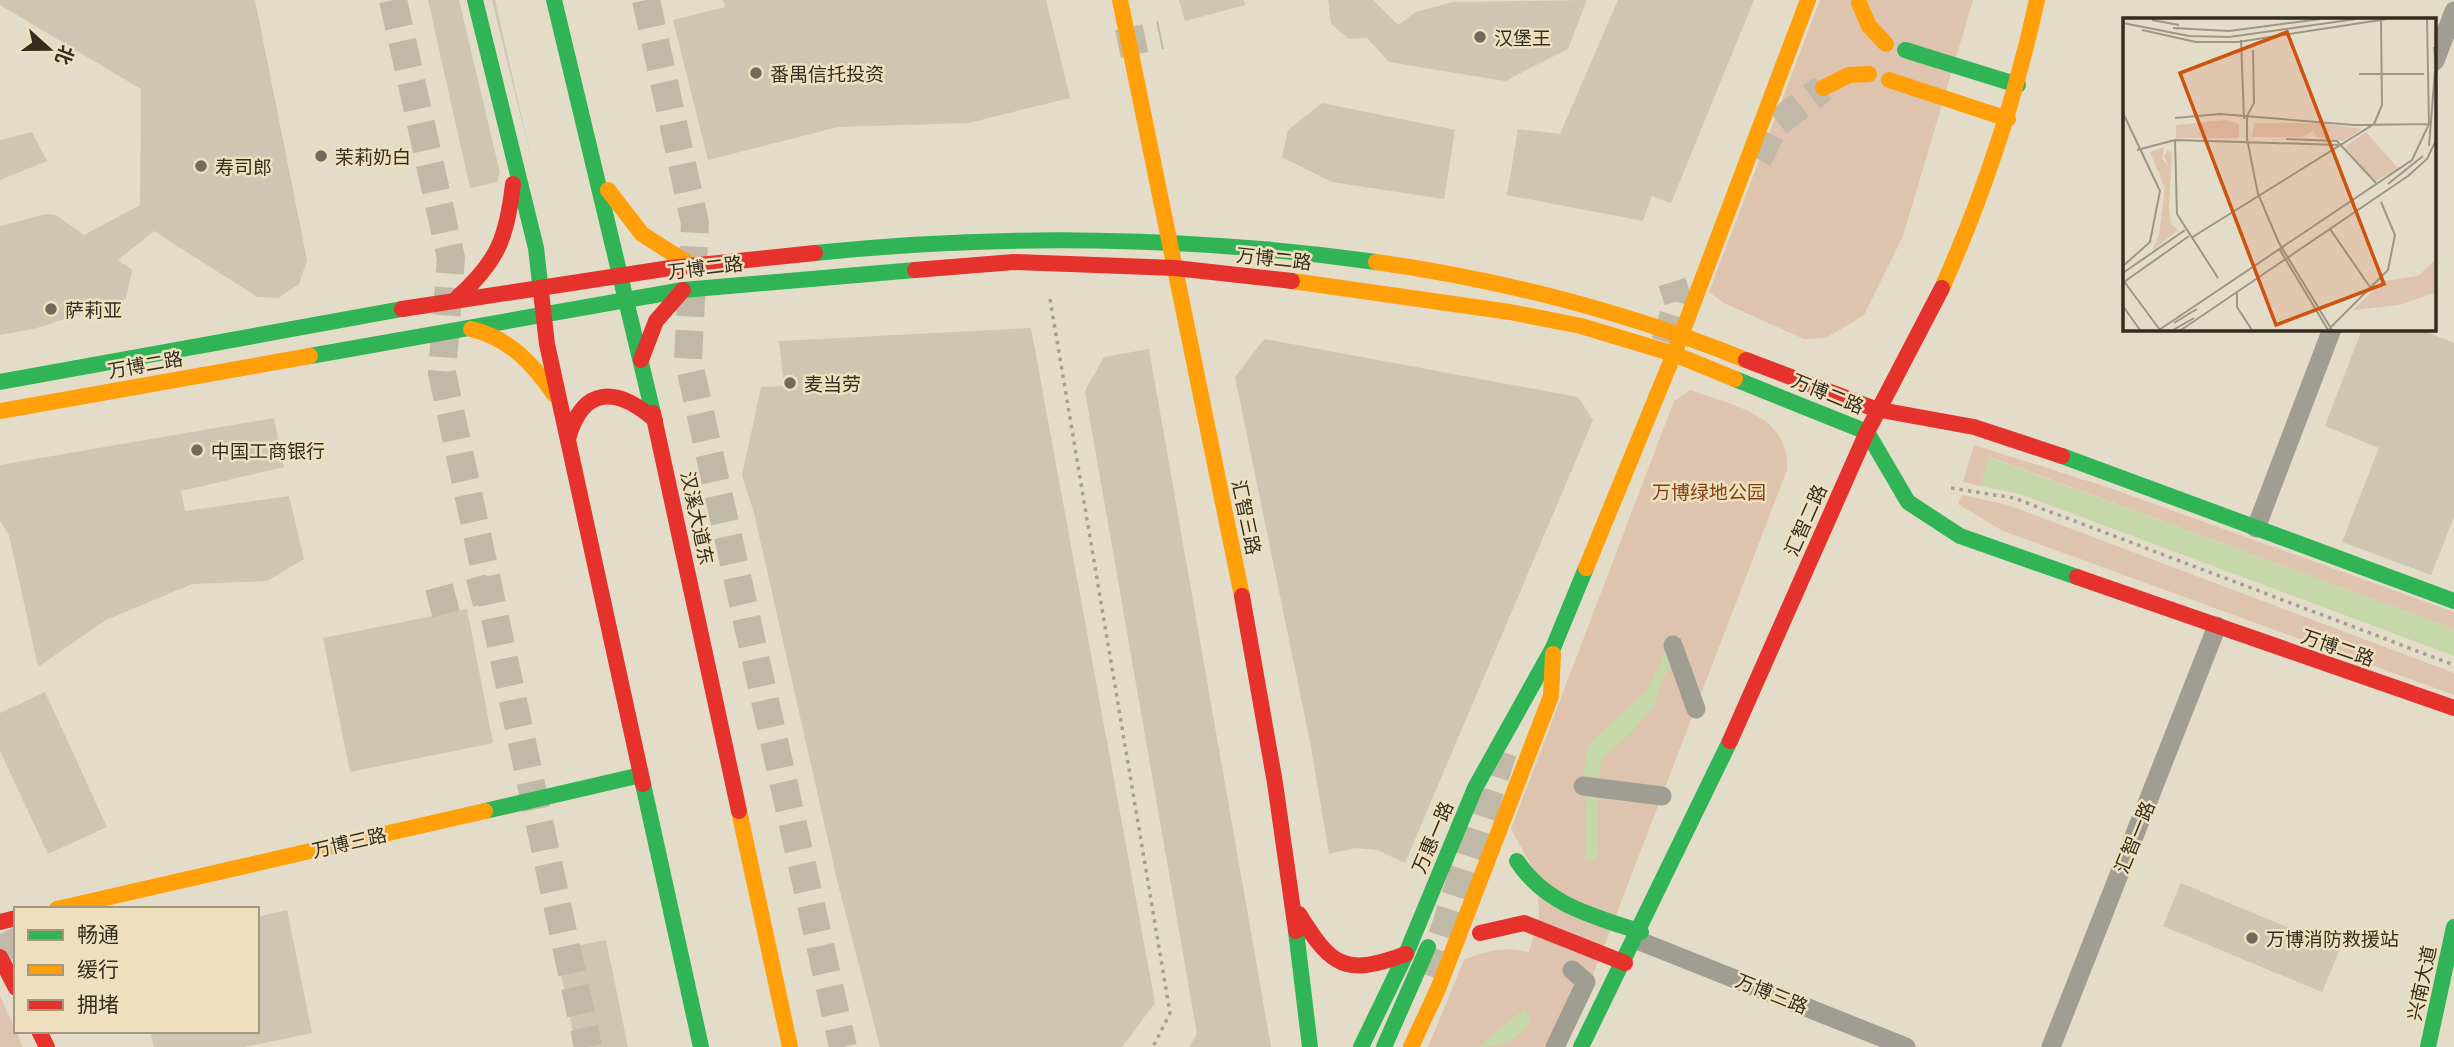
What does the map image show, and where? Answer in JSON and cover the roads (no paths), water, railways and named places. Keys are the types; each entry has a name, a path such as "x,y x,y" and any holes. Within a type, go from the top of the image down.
{"street":[{"path":"475,0 536,248 543,314 559,400 701,1047"},
{"name":"汉溪大道东","path":"554,0 655,420 790,1047"},
{"name":"汇智三路","path":"1120,0 1260,686 1296,909 1310,1047"},
{"name":"万惠一路","path":"1361,1047 1406,954 1475,788 1553,648 1674,354 1808,0"},
{"name":"汇智二路","path":"1581,1047 1639,936 1710,788 1867,432 1926,323 1976,212 2018,85 2037,0"},
{"path":"1859,3 1869,26 1886,44"},
{"path":"2436,58 2454,11"},
{"path":"1905,50 2018,85"},
{"path":"1823,88 1849,75 1869,74"},
{"path":"1889,80 2008,119"},
{"path":"458,297 493,263 503,242 515,164"},
{"path":"595,168 632,227 657,248 689,264"},
{"name":"万博二路","path":"0,382 458,297 689,264 845,248 1012,239 1169,241 1351,259 1512,288 1587,305 1681,334 1880,411 1974,426 2454,601"},
{"name":"万博二路","path":"0,411 627,299 683,290 850,273 1014,262 1175,268 1342,286 1581,326 1674,354 1867,432 1908,502 1938,524 1996,551 2415,696 2452,716"},
{"path":"641,360 649,328 662,309 683,290"},
{"path":"461,328 492,332 510,344 534,366 559,400"},
{"path":"2256,528 2331,331"},
{"path":"568,439 576,415 587,404 602,396 615,394 630,398 655,420"},
{"name":"汇智一路","path":"2051,1047 2217,626"},
{"path":"1673,645 1696,709"},
{"path":"1384,1047 1412,989 1483,804 1553,648"},
{"name":"万惠一路","path":"1411,1047 1438,989 1551,696 1553,648"},
{"name":"万博三路","path":"66,907 641,775"},
{"path":"1583,786 1662,796"},
{"path":"1517,861 1538,890 1560,903 1639,936"},
{"path":"1296,909 1321,948 1339,960 1364,967 1406,954"},
{"path":"1480,933 1524,923 1625,963"},
{"name":"兴南大道","path":"2428,1047 2454,927"},
{"name":"万博三路","path":"1639,936 1906,1047"},
{"path":"0,957 14,984"},
{"path":"1555,1047 1586,982 1572,970"}],"tunnel":[{"path":"393,0 451,258 442,373 588,1047"},
{"path":"646,0 695,223 688,359 843,1047"},
{"path":"1118,44 1161,35"},
{"path":"1758,159 1776,124 1823,88"},
{"path":"1665,342 1678,301 1672,282"},
{"path":"429,604 489,588"},
{"path":"1429,976 1503,752"},
{"path":"0,934 14,963"}],"place":[{"name":"汉堡王","path":"1480,37"},
{"name":"番禺信托投资","path":"756,73"},
{"name":"茉莉奶白","path":"321,156"},
{"name":"寿司郎","path":"201,166"},
{"name":"萨莉亚","path":"51,309"},
{"name":"麦当劳","path":"790,383"},
{"name":"中国工商银行","path":"197,450"},
{"name":"万博消防救援站","path":"2252,938"}],"park label":[{"name":"万博绿地公园","path":"1709,491"}]}
